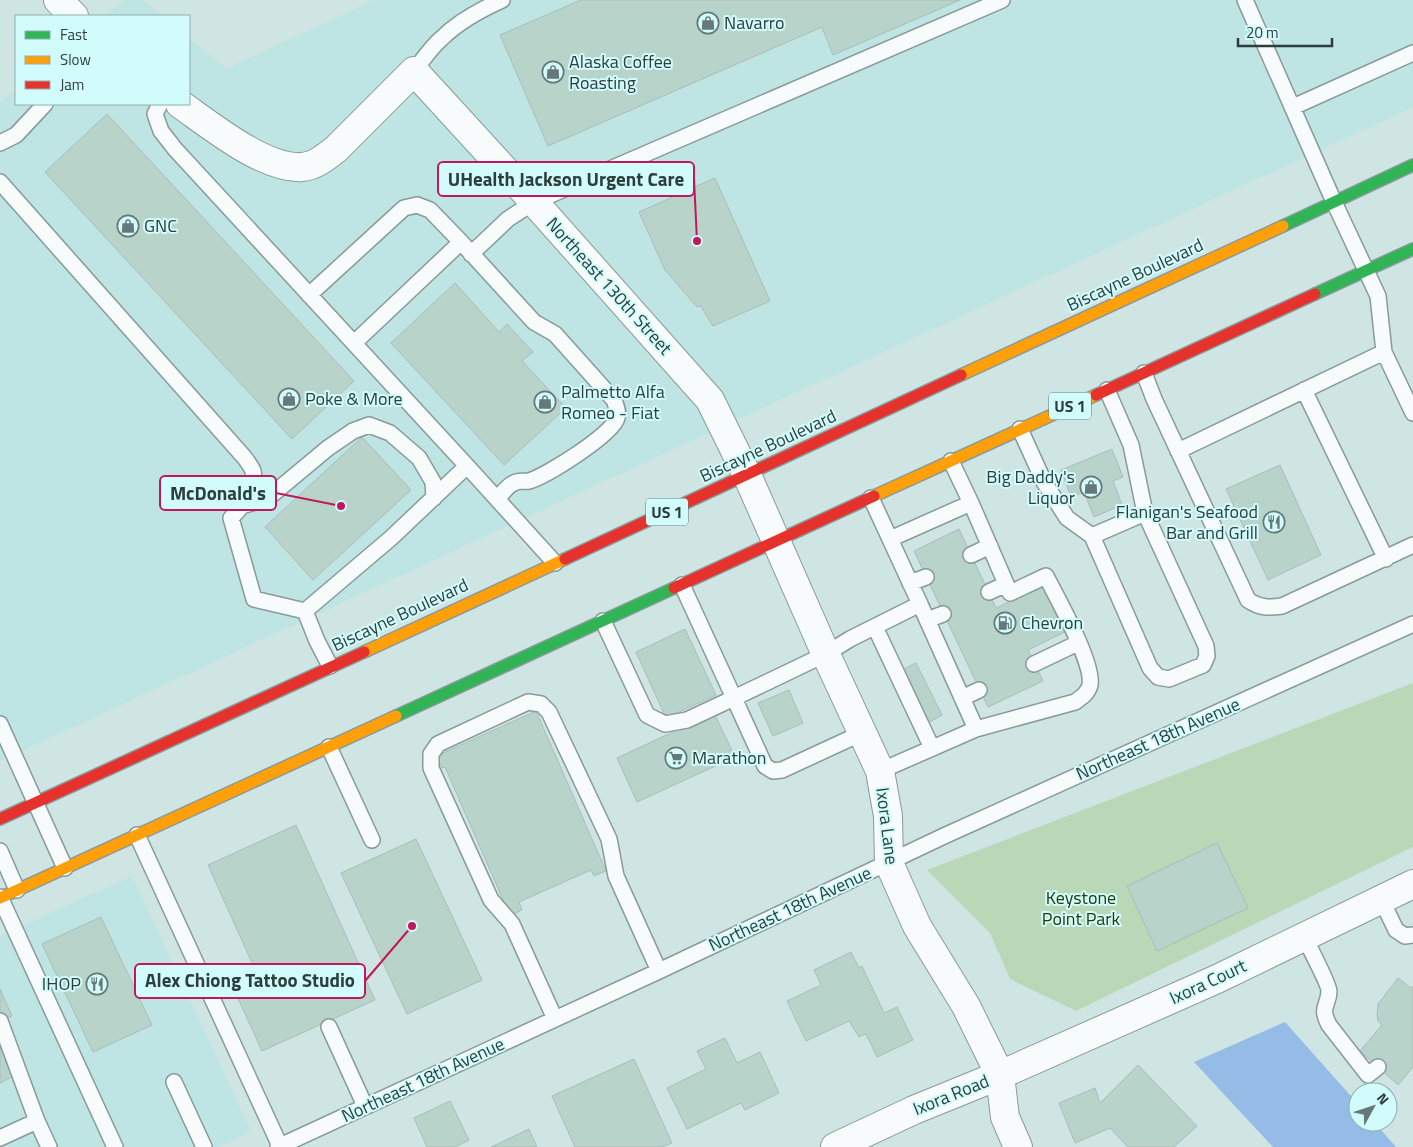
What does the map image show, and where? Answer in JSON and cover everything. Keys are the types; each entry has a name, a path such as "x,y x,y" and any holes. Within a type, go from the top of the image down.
{"main road":[{"name":"Biscayne Boulevard","path":"0,819 747,475 1413,165"},
{"name":"US 1","path":"0,898 1413,249"}],"street":[{"path":"58,0 73,15"},
{"path":"181,105 239,144 270,162 304,167 322,160 336,149 414,71"},
{"name":"Northeast 130th Street","path":"414,71 534,202 710,400 747,475 775,542"},
{"name":"Ixora Lane","path":"775,542 880,771 888,816 889,863 916,926 966,1006 1000,1075"},
{"name":"Ixora Court","path":"1000,1075 1182,995 1413,884"},
{"name":"Ixora Road","path":"835,1147 914,1110 1000,1075 1005,1117 1018,1147"}],"lane":[{"path":"414,71 441,38 455,26 469,16 502,0"},
{"path":"471,254 508,219 534,202 1002,0"},
{"path":"1245,0 1365,271 1378,296 1384,352 1413,413"},
{"path":"1293,107 1413,52"},
{"path":"0,143 16,135 44,105"},
{"path":"160,105 155,114 161,131 175,149 555,563"},
{"path":"0,182 244,457 253,470 252,482 245,504 231,518 254,600 305,611"},
{"path":"309,296 404,208 417,204 430,210 534,322 555,334 614,400 618,409 617,419 610,429 584,450 545,474 528,481 514,482 497,499"},
{"path":"354,343 461,242"},
{"path":"1178,451 1384,352"},
{"path":"1144,373 1178,451 1248,600 1257,606 1266,608 1282,606 1413,545"},
{"path":"1020,429 1044,482 1067,518 1092,536 1150,668 1158,677 1169,679 1203,665 1207,656 1206,646 1144,513 1131,445 1107,390"},
{"path":"1304,390 1386,559"},
{"path":"245,504 268,498 328,448 353,431 369,425 390,433 419,458 433,482 434,498"},
{"path":"880,771 976,729 1075,702 1087,693 1090,685 1088,664 1046,576 1010,593 972,503 951,461"},
{"path":"305,611 391,538 467,466"},
{"path":"871,498 976,729"},
{"path":"890,539 972,503"},
{"path":"1092,536 1144,513"},
{"path":"971,555 990,546"},
{"path":"910,583 926,577"},
{"path":"989,592 1006,584"},
{"path":"682,585 765,766 773,771 782,770 862,733"},
{"path":"603,621 647,715 665,724 687,720 734,698 826,654 850,639 920,604"},
{"path":"305,611 330,666"},
{"path":"927,620 943,614"},
{"name":"Northeast 18th Avenue","path":"279,1146 659,971 944,836 1413,624"},
{"path":"875,627 932,748"},
{"path":"1034,664 1078,643"},
{"path":"962,698 979,690"},
{"path":"555,1019 512,924 491,900 431,768 431,754 438,744 528,702 541,704 549,712 609,839 616,876 659,971"},
{"path":"0,724 34,803 65,868"},
{"path":"329,747 372,840"},
{"path":"137,835 279,1146"},
{"path":"0,851 17,890"},
{"path":"0,898 115,1147"},
{"path":"1381,899 1396,930 1405,936 1413,935"},
{"path":"1304,936 1329,990 1324,1016 1329,1025 1368,1075 1378,1067"},
{"path":"0,1021 37,1121 49,1147"},
{"path":"329,1026 365,1106"},
{"path":"174,1082 204,1147"},
{"path":"0,1138 37,1121"}],"shaded area":[{"path":"125,0 143,0 162,15 106,15"},
{"path":"374,0 1413,0 1413,107 0,761 0,102 15,90 15,105 190,105 190,39 226,69"},
{"path":"132,876 251,1131 218,1147 0,1147 0,936"}],"green space":[{"name":"Keystone Point Park","path":"1413,683 1413,847 1076,1011 1010,979 990,933 927,870"}],"water":[{"path":"1285,1022 1348,1093 1348,1132 1383,1132 1396,1147 1273,1147 1194,1062"}],"building":[{"path":"581,0 960,0 833,55 822,27 548,146 500,35"},
{"path":"107,114 354,381 292,439 45,172"},
{"path":"715,178 770,301 713,326 701,306 697,307 665,270 639,212"},
{"path":"455,283 499,332 507,324 533,352 522,361 566,408 504,465 391,343"},
{"path":"362,437 411,490 313,580 265,527"},
{"name":"Big Daddy's Liquor","path":"1112,449 1123,477 1113,481 1122,505 1094,517 1084,492 1071,497 1061,470"},
{"name":"Flanigan's Seafood Bar and Grill","path":"1280,465 1321,555 1268,580 1226,489"},
{"name":"Chevron","path":"959,529 996,608 1045,585 1067,631 1028,650 1043,681 988,707 914,551"},
{"name":"Marathon","path":"685,629 716,695 666,718 636,652"},
{"path":"916,663 942,715 926,724 900,671"},
{"path":"789,690 803,723 773,736 758,703"},
{"path":"536,711 606,871 594,876 591,870 519,902 522,910 509,916 445,767 442,768 436,756"},
{"name":"Marathon","path":"714,713 735,757 637,802 617,758"},
{"path":"296,825 375,1000 262,1051 232,985 257,974 208,865"},
{"path":"416,839 482,980 407,1014 341,873"},
{"path":"1217,843 1248,908 1157,951 1127,886"},
{"name":"IHOP","path":"101,917 152,1025 93,1052 42,944"},
{"path":"851,952 859,968 862,966 884,1013 897,1007 913,1040 877,1057 866,1034 859,1037 849,1021 806,1041 787,1001 821,985 814,970"},
{"path":"1398,978 1411,988 1413,986 1413,1067 1398,1085 1398,1082 1395,1082 1360,1051 1382,1025 1378,1021 1378,1004"},
{"path":"0,989 12,1016 0,1021"},
{"path":"725,1038 737,1063 760,1052 779,1093 745,1110 741,1103 687,1129 667,1088 706,1069 697,1051"},
{"path":"0,1040 16,1075 0,1083"},
{"path":"634,1059 672,1143 662,1147 575,1147 552,1096"},
{"path":"1138,1065 1197,1126 1174,1147 1128,1147 1110,1128 1075,1143 1059,1103 1095,1088 1100,1103"},
{"path":"450,1101 469,1140 455,1147 427,1147 414,1118"},
{"path":"529,1129 537,1147 491,1147"}],"traffic: fast":[{"path":"1283,226 1413,165"},
{"path":"1315,294 1413,249"},
{"path":"396,716 674,588"}],"traffic: slow":[{"path":"961,375 1283,226"},
{"path":"874,496 1096,395"},
{"path":"364,652 565,559"},
{"path":"0,898 396,716"}],"traffic: jam":[{"path":"1096,395 1315,294"},
{"path":"565,559 961,375"},
{"path":"674,588 874,496"},
{"path":"0,819 364,652"}],"place":[{"name":"Navarro","path":"708,23"},
{"name":"Alaska Coffee Roasting","path":"553,72"},
{"name":"GNC","path":"128,226"},
{"name":"UHealth Jackson Urgent Care","path":"697,241"},
{"name":"Poke & More","path":"289,399"},
{"name":"Palmetto Alfa Romeo - Fiat","path":"545,402"},
{"name":"Big Daddy's Liquor","path":"1091,487"},
{"name":"McDonald's","path":"341,506"},
{"name":"Flanigan's Seafood Bar and Grill","path":"1274,522"},
{"name":"Chevron","path":"1005,623"},
{"name":"Marathon","path":"676,758"},
{"name":"Alex Chiong Tattoo Studio","path":"412,926"},
{"name":"IHOP","path":"97,984"}]}
